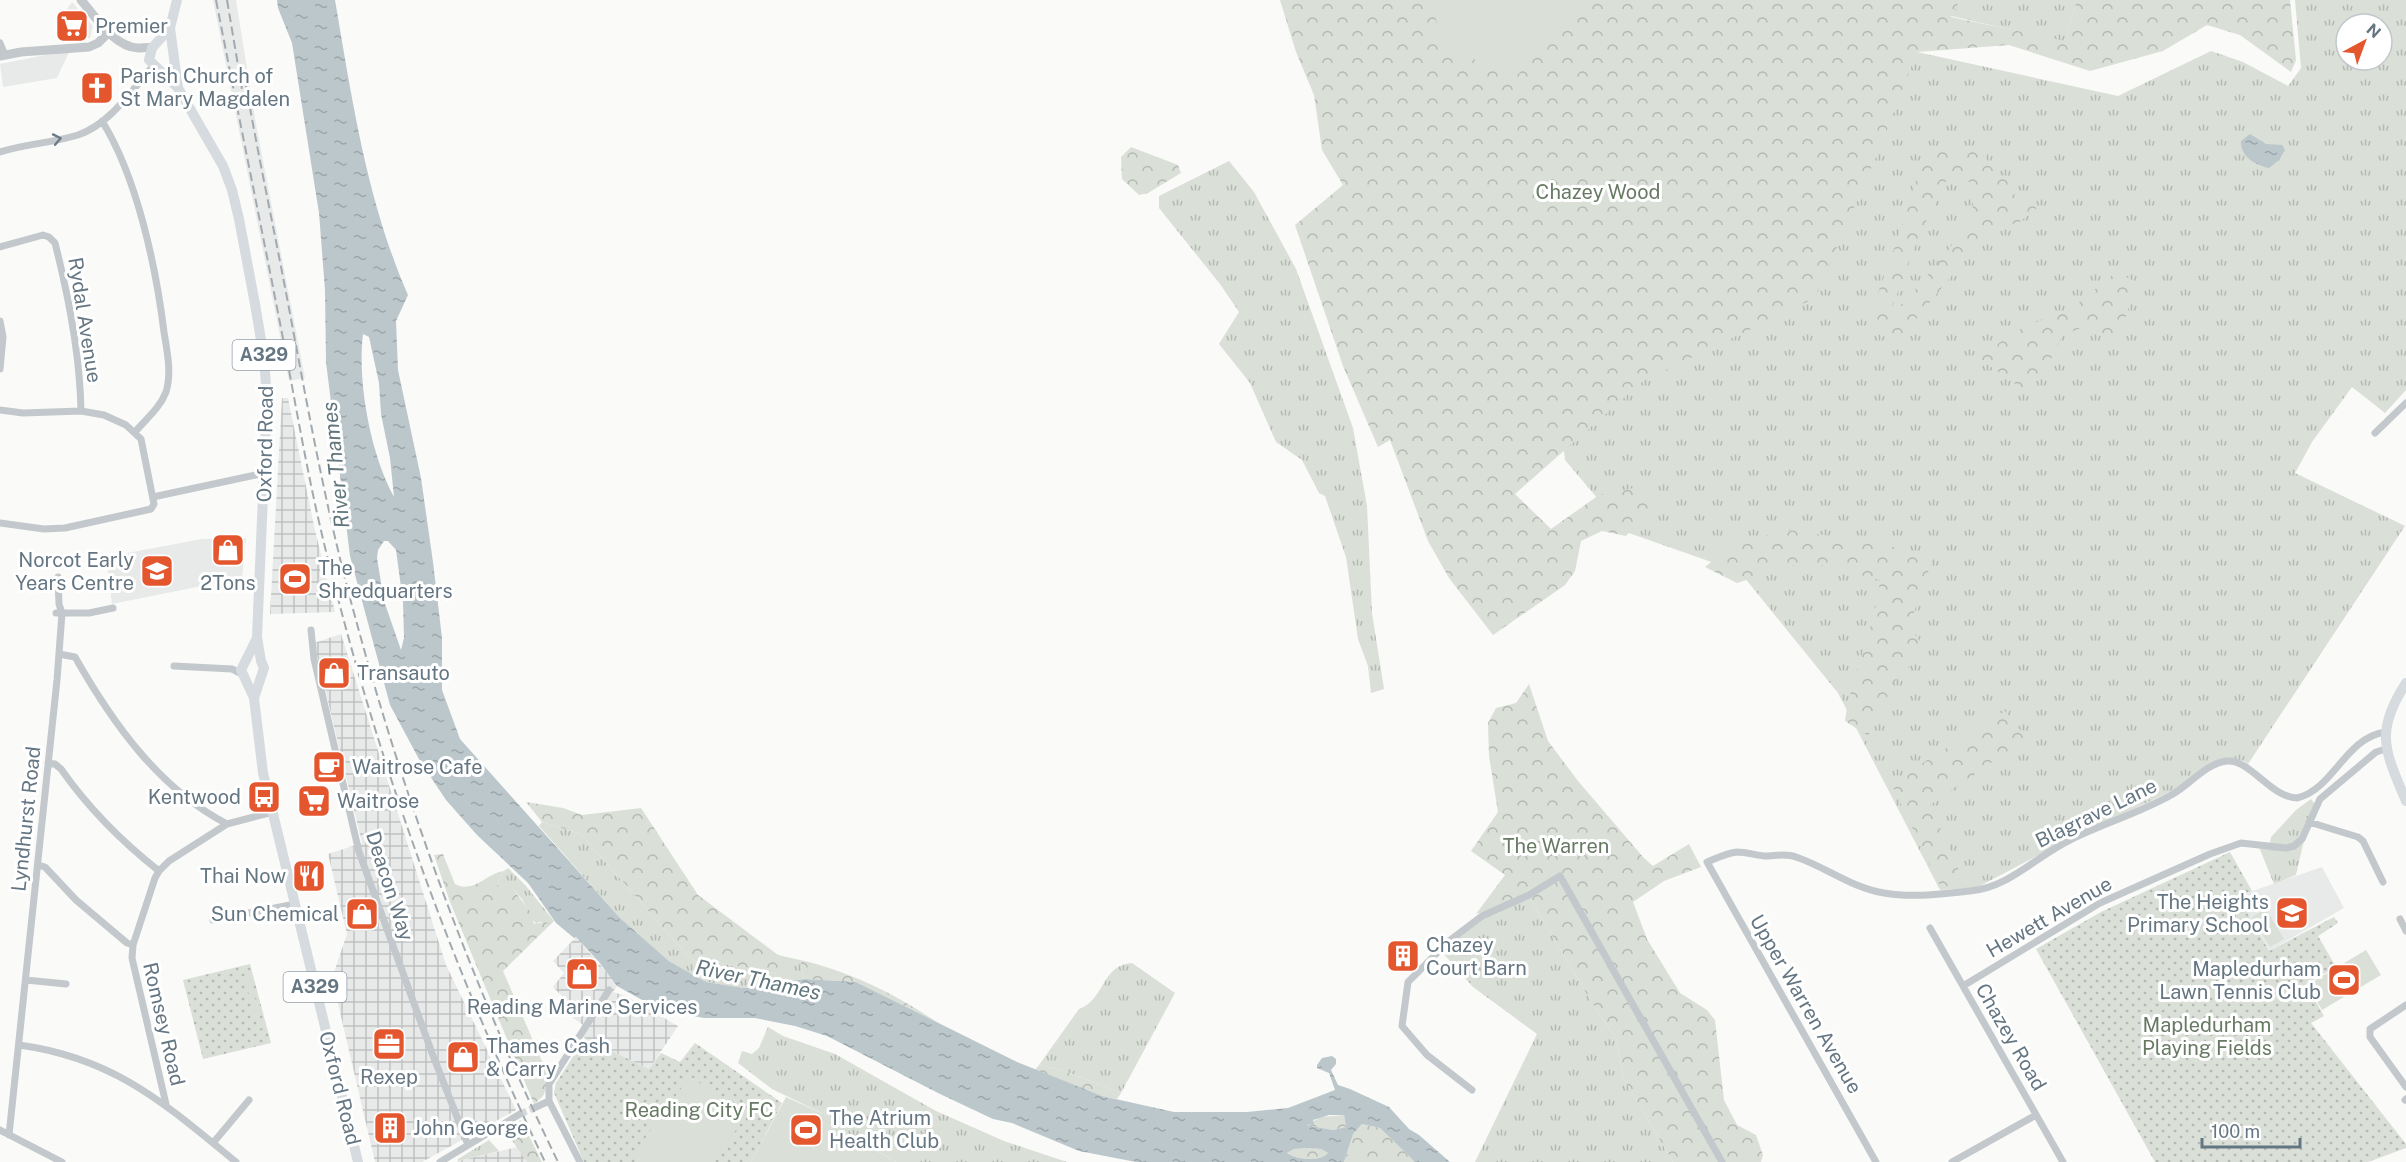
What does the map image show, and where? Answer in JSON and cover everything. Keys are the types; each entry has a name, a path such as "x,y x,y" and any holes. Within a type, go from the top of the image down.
{"main road":[{"path":"170,28 154,46 154,65 169,68 174,62 170,28 177,0"},
{"path":"154,46 168,45 173,50"},
{"name":"Oxford Road","path":"174,62 178,88"},
{"name":"Oxford Road","path":"154,65 178,88 223,166 239,219 266,371 265,473 257,637 261,662"},
{"name":"Oxford Road","path":"257,637 244,669 254,698 261,764 358,1162"},
{"path":"252,658 261,662 264,668 260,678 253,680 244,669 252,658"},
{"name":"Oxford Road","path":"254,698 260,678"},
{"path":"2406,683 2388,712 2385,732 2386,749 2406,801"}],"street":[{"path":"0,152 80,134 102,121 154,65 138,48 109,32 81,0"},
{"path":"0,43 2,55 89,47 98,43 109,32"},
{"path":"138,48 154,46"},
{"path":"102,121 112,137 133,193 151,256 169,366 162,402 135,432"},
{"name":"Rydal Avenue","path":"0,247 43,236 50,237 55,243 67,292 78,358 81,411"},
{"path":"0,321 3,337 0,369"},
{"path":"2376,433 2406,403"},
{"path":"0,410 23,413 81,411 104,415 126,424 135,432 144,448 154,504 151,509 65,528 44,529 0,523"},
{"path":"153,497 265,473"},
{"name":"Lyndhurst Road","path":"9,1135 59,654 58,577"},
{"path":"59,613 89,613 113,608"},
{"name":"Deacon Way","path":"311,630 314,659 359,852 468,1145"},
{"path":"59,654 75,657 114,721 150,764 179,792 207,813 227,824"},
{"path":"174,666 244,669"},
{"path":"2320,799 2314,790 2346,755 2369,737 2385,732"},
{"name":"Hewett Avenue","path":"1963,986 2100,903 2232,845 2250,843 2290,848 2300,842 2320,799 2376,752 2386,749"},
{"name":"Blagrave Lane","path":"1707,862 1739,852 1764,856 1795,856 1851,883 1883,893 1910,895 1970,891 1989,888 2011,878 2070,840 2164,799 2185,787 2206,770 2221,763 2238,762 2267,785 2294,798 2301,798 2314,790"},
{"path":"48,763 55,764 61,769 98,817 128,846 159,871 169,861 227,824 273,812"},
{"path":"2309,822 2358,837 2363,841 2376,873 2383,882"},
{"name":"Upper Warren Avenue","path":"1707,862 1876,1162"},
{"path":"38,866 45,867 75,900 127,943 133,945"},
{"name":"Romsey Road","path":"159,871 133,945 132,958 166,1104"},
{"path":"1472,1090 1427,1055 1402,1026 1408,982 1449,941 1482,916 1528,895 1560,876 1722,1162"},
{"path":"213,920 295,904"},
{"path":"2400,919 2405,928"},
{"name":"Chazey Road","path":"1930,928 2063,1162"},
{"path":"26,980 66,984"},
{"path":"580,1162 549,1101 549,1084 609,990"},
{"path":"2406,1005 2370,1029 2370,1037 2406,1087"},
{"path":"19,1045 58,1052 108,1070 140,1086 166,1104 236,1162"},
{"path":"213,1143 249,1100"},
{"path":"536,1107 549,1101"},
{"path":"440,1162 520,1114"},
{"path":"1952,1162 2036,1115"},
{"path":"0,1130 62,1162"}],"shaded area":[{"path":"213,0 236,0 256,124 305,378 289,381"},
{"path":"72,2 93,26 90,38 61,42 60,19"},
{"path":"70,50 57,78 3,87 0,64"},
{"path":"282,398 288,398 314,526 335,612 270,614"},
{"name":"Norcot Early Years Centre","path":"246,538 242,578 112,604 106,557 202,539"},
{"path":"341,634 446,965 516,1110 422,1162 375,1162 332,978 347,934 328,854 362,843 314,643"},
{"name":"The Heights Primary School","path":"2322,867 2344,908 2269,951 2238,896"},
{"path":"576,937 614,981 617,986 613,992 626,996 678,1026 649,1069 585,1038 578,1033 583,1025 558,1007 564,998 553,987 564,973 553,961"},
{"path":"517,1147 527,1162 456,1162 458,1161"}],"green space":[{"name":"Chazey Wood","path":"1280,0 1960,0 1951,17 2065,41 2077,0 2290,0 2296,60 2291,72 2240,35 2207,25 2163,51 2090,71 2009,45 1917,52 1880,148 1815,298 1643,381 1515,494 1551,529 1599,495 1633,488 1657,497 1626,536 1602,531 1581,541 1575,571 1565,585 1493,635 1449,578 1428,541 1390,440 1378,447 1343,366 1295,225 1343,185 1322,150 1314,95 1296,52"},
{"path":"1431,0 1595,0 1513,79 1442,43"},
{"path":"1960,0 2077,0 2065,42 1951,16"},
{"path":"2295,0 2406,0 2406,390 2385,413 2352,387 2312,442 2295,473 2405,526 2248,764 2229,758 2217,761 2182,786 2052,848 1976,888 1940,890 1838,693 1740,572 1626,532 1565,460 1560,417 1917,52 2118,96 2211,51 2243,62 2288,86 2301,68"},
{"path":"1131,147 1178,165 1181,173 1148,193 1139,195 1122,179 1121,157"},
{"path":"1959,147 1980,152 2013,186 2012,193 2037,208 2017,224 1995,223 1898,341 1880,335 1867,323 1898,238 1924,154","holes":["1951,172 1968,179 1973,203 1967,222 1935,266 1888,318 1921,231"]},
{"path":"1229,161 1254,192 1296,269 1353,428 1367,506 1372,613 1384,689 1371,693 1368,666 1358,639 1346,557 1325,496 1319,493 1302,460 1276,442 1250,383 1219,344 1239,312 1220,284 1159,208 1159,196"},
{"path":"2116,272 2136,282 2123,326 2114,337 2085,326 2062,336 2043,376 2021,388 1977,357 2024,327 2071,309"},
{"path":"1789,530 1882,543 1932,561 1909,627 1919,640 1914,662 1895,681 1868,736 1845,721 1873,616 1880,580 1806,561 1737,583 1705,567 1735,542"},
{"name":"The Warren","path":"1529,684 1548,741 1578,781 1643,857 1653,866 1689,844 1701,867 1664,881 1633,902 1647,939 1680,993 1707,1010 1715,1020 1724,1100 1737,1125 1756,1135 1763,1155 1761,1162 1673,1162 1624,1079 1616,1038 1595,1008 1530,898 1476,914 1505,875 1471,851 1498,812 1489,756 1488,723 1496,708 1516,703"},
{"path":"2005,711 2027,738 1930,805 1966,887 1940,886 1891,783"},
{"path":"2311,799 2315,804 2298,839 2289,845 2270,843 2271,837 2296,810"},
{"path":"526,802 563,808 582,815 641,808 698,895 778,955 778,974 711,961 702,967 687,955 581,834 542,822"},
{"path":"542,822 581,834 687,955 702,967 711,961 778,974 778,955 800,960 804,979 744,988 706,982 669,961 620,918 539,826"},
{"path":"2304,840 2296,875 2274,884 2259,847 2294,849"},
{"name":"Mapledurham Playing Fields","path":"2230,852 2252,891 2238,896 2269,951 2334,917 2338,923 2318,936 2336,967 2306,984 2324,1016 2311,1023 2406,1144 2406,1148 2368,1162 2155,1162 2036,949 2101,912"},
{"path":"443,854 455,884 462,886 474,885 504,871 497,883 500,889 513,889 535,918 533,922 535,924 545,922 551,924 503,971 550,1080 543,1096 534,1104 450,902 434,855"},
{"path":"508,868 554,921 551,924 539,922 536,924 522,899 513,889 500,889 497,883"},
{"path":"1530,898 1595,1008 1616,1038 1624,1079 1673,1162 1475,1162 1537,1034 1473,987 1442,952 1479,919"},
{"path":"2266,909 2284,939 2270,947 2252,917"},
{"name":"Mapledurham Lawn Tennis Club","path":"2366,950 2381,975 2322,1010 2307,985"},
{"path":"800,960 836,970 872,985 906,1002 938,1023 856,982 804,979"},
{"path":"1132,963 1175,993 1121,1093 1062,1070 1039,1065 1079,1009 1094,998 1108,976 1122,965"},
{"path":"250,964 271,1043 203,1059 183,980"},
{"path":"250,979 263,1028 258,1029 245,980"},
{"path":"768,1027 783,1036 835,1054 936,1111 1004,1141 1067,1162 896,1162 864,1143 862,1146 858,1144 830,1117 772,1089 738,1063 742,1051 752,1054 759,1048"},
{"name":"Reading City FC","path":"585,1038 649,1069 661,1053 680,1062 695,1043 782,1103 751,1162 584,1162 554,1093 556,1083"},
{"path":"1039,1065 1062,1070 1121,1093 1117,1099 1102,1096 1035,1070"},
{"path":"690,1076 746,1116 713,1162 641,1162 632,1156"},
{"name":"The Atrium Health Club","path":"786,1097 830,1117 858,1144 862,1146 863,1143 896,1162 751,1162"},
{"path":"1344,1115 1346,1127 1333,1130 1306,1125 1321,1117"},
{"path":"521,1120 542,1162 527,1162 504,1129"},
{"path":"1362,1124 1380,1128 1415,1162 1344,1162 1353,1134"},
{"path":"489,1140 499,1151 458,1161 458,1159"},
{"path":"1294,1149 1321,1149 1328,1153 1320,1158 1309,1159 1287,1153"}],"water":[{"path":"277,0 335,0 362,150 371,187 394,260 408,295 396,321 398,370 421,478 433,562 442,638 442,690 460,739 620,918 669,961 706,982 744,988 804,979 856,982 1017,1062 1102,1096 1174,1112 1247,1112 1288,1108 1335,1090 1329,1073 1317,1068 1322,1058 1332,1056 1336,1059 1336,1064 1331,1070 1338,1085 1389,1107 1409,1129 1450,1162 1415,1162 1380,1128 1362,1124 1353,1134 1344,1162 1136,1162 1079,1151 1012,1123 993,1119 827,1036 795,1026 755,1018 704,1018 660,1010 617,986 576,937 574,938 556,923 528,883 477,835 446,800 420,761 390,705 350,556 326,362 325,290 319,213 292,43","holes":["363,334 369,337 379,383 381,414 390,458 394,497 379,461 368,418 364,396","384,541 388,541 396,550 403,602 404,638 401,650 384,601 377,558 378,550","1329,1115 1344,1115 1346,1127 1333,1130 1306,1125 1314,1124 1313,1120","1294,1149 1321,1149 1328,1153 1314,1159 1287,1153"]},
{"path":"2250,134 2266,144 2282,145 2285,150 2279,160 2269,168 2254,162 2243,151 2241,141"}],"tunnel":[{"path":"520,1114 536,1107"}],"railway":[{"path":"216,0 309,476 322,537 350,644 372,720 422,870 480,1018 545,1162"},
{"path":"227,0 242,89"},
{"path":"245,80 327,502 376,690 420,828 470,964 527,1097 558,1162"}],"place":[{"name":"Premier","path":"72,26"},
{"name":"Parish Church of St Mary Magdalen","path":"97,88"},
{"name":"2Tons","path":"228,550"},
{"name":"Norcot Early Years Centre","path":"157,571"},
{"name":"The Shredquarters","path":"295,579"},
{"name":"Transauto","path":"334,673"},
{"name":"Waitrose Cafe","path":"329,767"},
{"name":"Kentwood","path":"264,797"},
{"name":"Waitrose","path":"314,801"},
{"name":"Thai Now","path":"309,876"},
{"name":"The Heights Primary School","path":"2292,913"},
{"name":"Sun Chemical","path":"362,914"},
{"name":"Chazey Court Barn","path":"1403,956"},
{"name":"Reading Marine Services","path":"582,974"},
{"name":"Mapledurham Lawn Tennis Club","path":"2344,980"},
{"name":"Rexep","path":"389,1044"},
{"name":"Thames Cash & Carry","path":"463,1057"},
{"name":"John George","path":"390,1128"},
{"name":"The Atrium Health Club","path":"806,1130"}],"water label":[{"name":"River Thames","path":"336,465"},
{"name":"River Thames","path":"758,980"}]}
